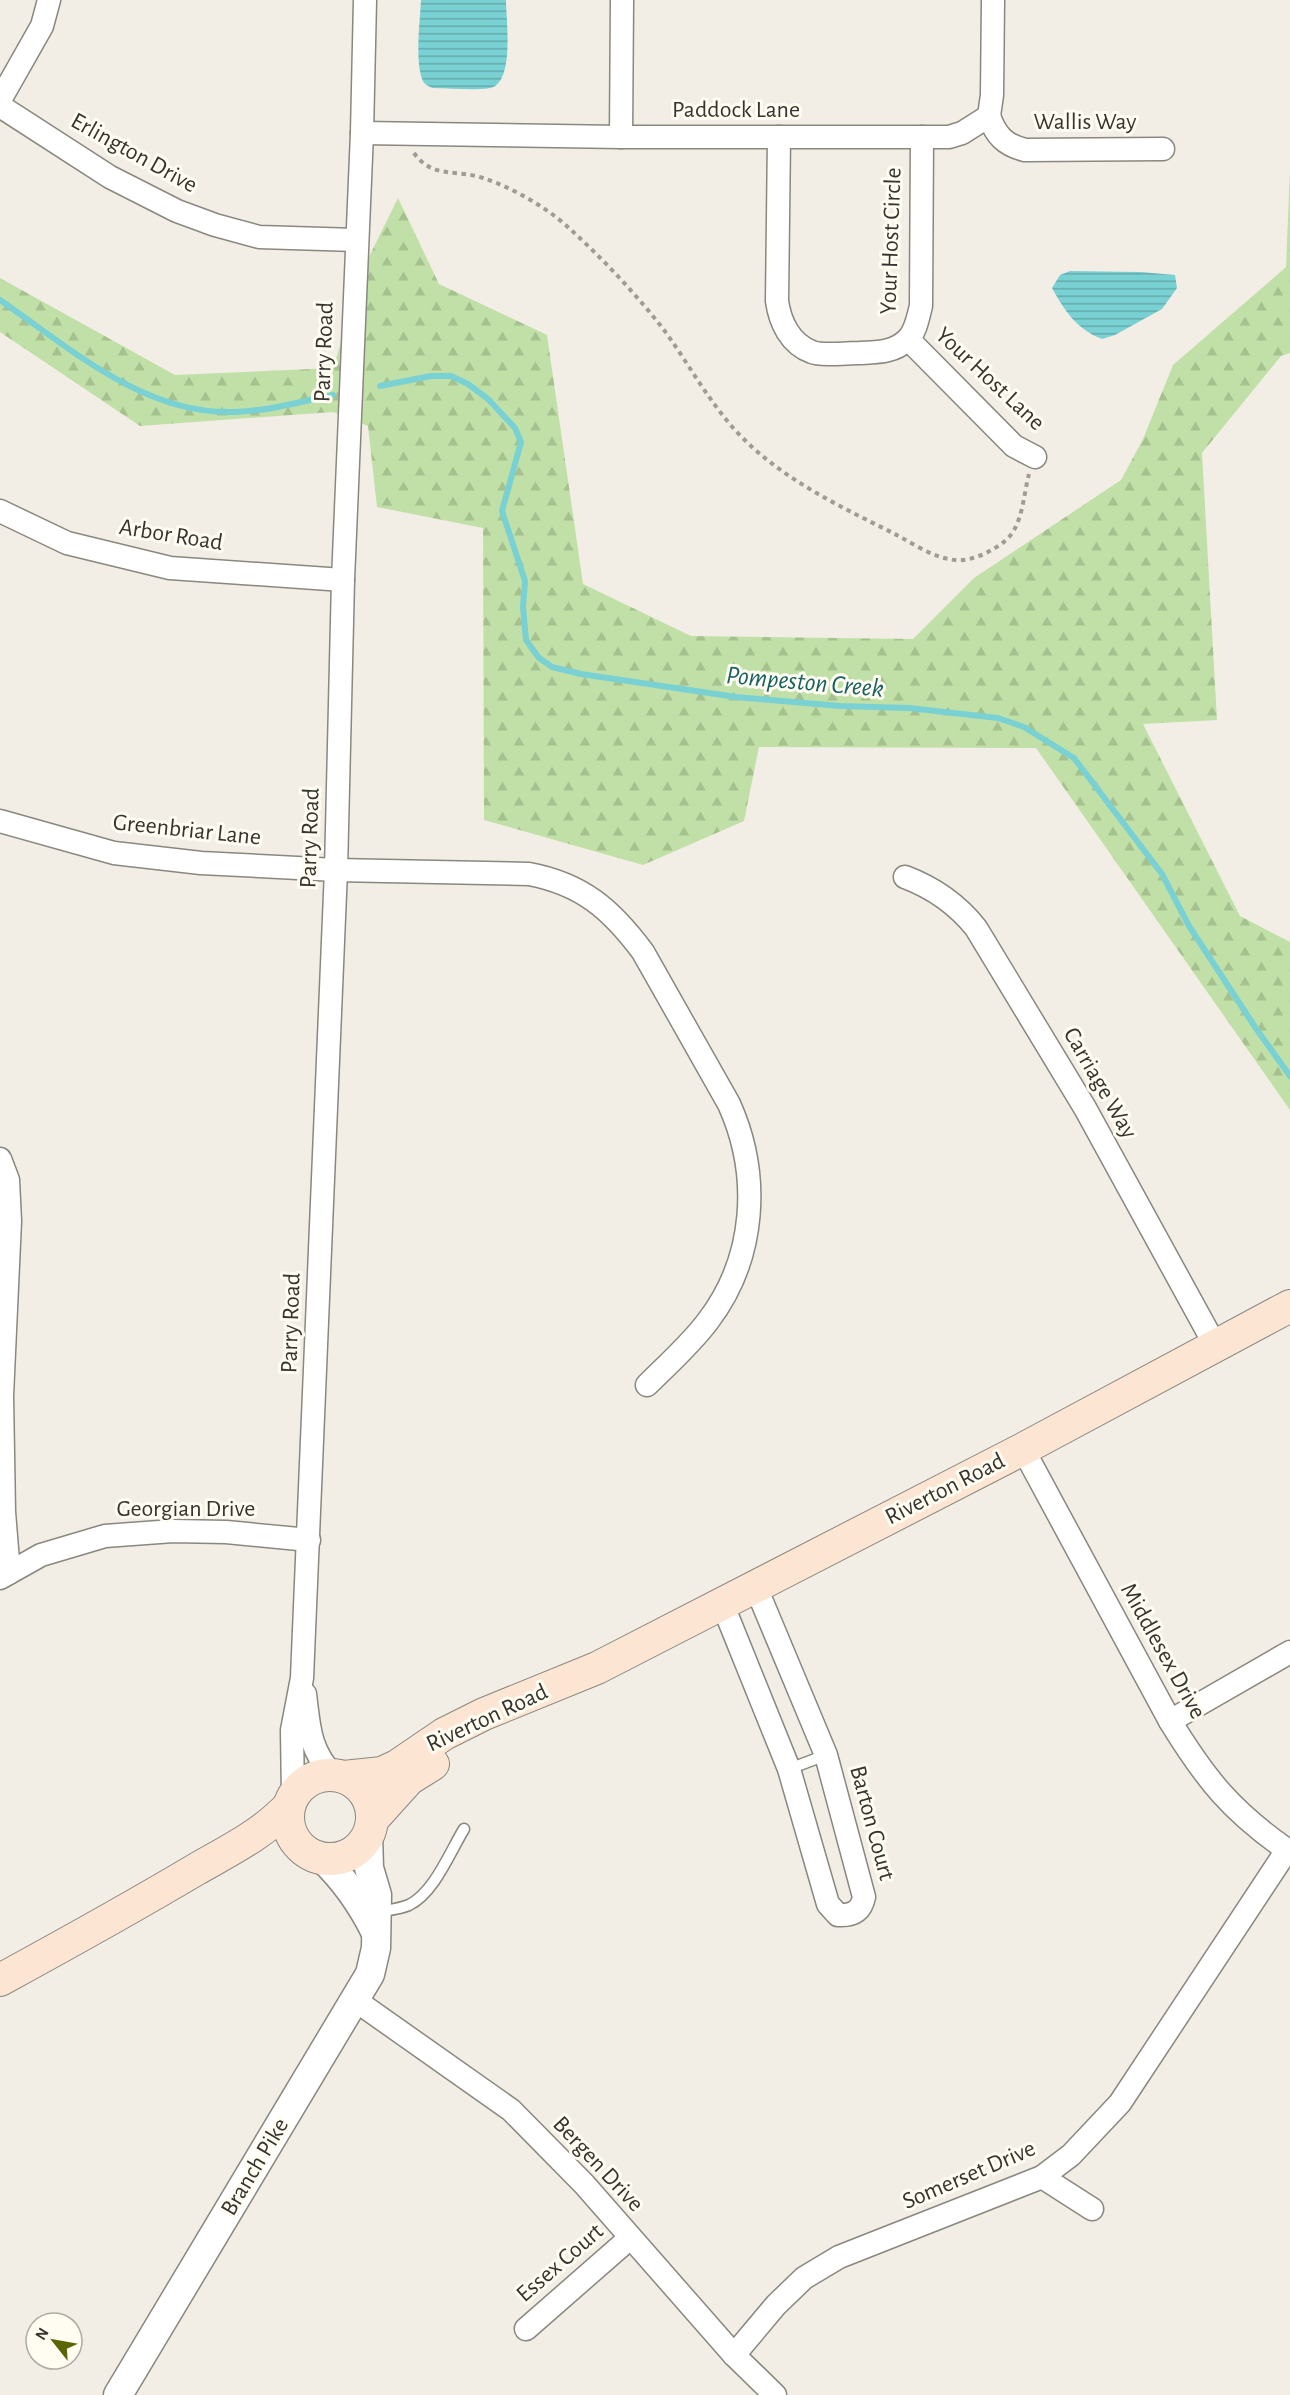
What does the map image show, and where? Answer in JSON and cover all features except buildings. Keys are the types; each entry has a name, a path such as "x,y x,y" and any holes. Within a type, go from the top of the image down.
{"main road":[{"name":"Riverton Road","path":"370,1827 388,1800 409,1779 537,1706 597,1668 1023,1449 1290,1306"},
{"name":"Riverton Road","path":"339,1776 382,1773 444,1734 484,1714 597,1668"},
{"path":"0,1980 124,1912 272,1824 304,1784 314,1778 339,1776 358,1785 366,1794 371,1806 370,1827 357,1849 347,1856 336,1859 293,1849 264,1853 124,1912"},
{"path":"291,1801 287,1819 290,1833 313,1855"}],"street":[{"path":"0,100 42,26 49,0"},
{"name":"Parry Road","path":"291,1801 292,1730 302,1678 309,1540 336,870 343,580 362,133 365,0"},
{"path":"621,137 622,0"},
{"path":"989,116 992,95 993,0"},
{"name":"Erlington Drive","path":"0,106 110,177 177,211 215,225 259,237 356,240"},
{"name":"Paddock Lane","path":"362,133 621,137 949,137 962,133 989,116"},
{"name":"Wallis Way","path":"989,116 999,138 1011,146 1025,150 1162,149"},
{"name":"Your Host Circle","path":"779,137 777,301 779,316 785,330 797,343 813,352 881,352 895,348 908,339 917,323 921,306 922,137"},
{"name":"Your Host Lane","path":"908,339 1014,446 1035,457"},
{"name":"Arbor Road","path":"0,511 67,543 170,568 343,580"},
{"name":"Greenbriar Lane","path":"0,821 114,853 201,863 336,870 529,874 551,878 593,898 626,929 642,952 729,1104 739,1126 746,1152 750,1209 738,1267 727,1292 694,1338 647,1384"},
{"name":"Carriage Way","path":"905,877 936,892 958,908 972,923 990,949 1085,1108 1215,1345"},
{"path":"0,1159 8,1180 10,1221 2,1396 4,1575"},
{"name":"Middlesex Drive","path":"1023,1449 1170,1721 1197,1765 1221,1796 1249,1822 1288,1851"},
{"name":"Georgian Drive","path":"4,1575 41,1555 105,1536 184,1531 309,1540"},
{"name":"Barton Court","path":"722,1603 789,1769 828,1904 838,1915 846,1916 856,1912 862,1906 864,1896 826,1755 755,1585"},
{"path":"1170,1721 1290,1652"},
{"name":"Parry Road","path":"302,1678 316,1754 339,1776"},
{"name":"Branch Pike","path":"118,2395 370,1974 377,1923 377,1895 369,1868 370,1827"},
{"name":"Somerset Drive","path":"734,2355 776,2305 804,2278 839,2257 1042,2177 1071,2156 1119,2103 1288,1851"},
{"path":"313,1855 343,1878 377,1923"},
{"name":"Bergen Drive","path":"355,2000 511,2110 584,2184 734,2355 775,2395"},
{"path":"1042,2177 1092,2209"},
{"name":"Essex Court","path":"526,2329 630,2238"}],"lane":[{"path":"789,1769 826,1755"},
{"path":"377,1923 421,1899 431,1887 464,1829"}],"path":[{"path":"404,134 416,155 426,166 438,172 472,175 498,184 561,221 650,311 728,421 754,448 808,487 910,542 938,556 962,560 974,558 1006,540 1015,528 1020,515 1035,457"}],"green space":[{"path":"1290,169 1290,353 1281,356 1202,453 1217,720 1143,724 1240,916 1290,942 1290,1110 1036,748 759,747 744,821 643,865 484,820 483,528 377,507 368,426 333,412 140,426 0,332 0,278 175,375 333,368 367,261 398,198 439,284 547,335 583,584 691,636 913,639 974,578 1121,480 1143,439 1173,365 1286,267"}],"water":[{"path":"421,0 506,0 508,35 506,63 498,84 490,88 469,89 433,88 425,84 420,70 418,40"},
{"path":"1070,271 1175,275 1177,288 1162,309 1115,335 1102,339 1078,325 1052,288 1060,275"}],"waterway":[{"name":"Pompeston Creek","path":"0,300 110,375 139,391 169,403 201,410 234,412 272,408 333,395"},
{"name":"Pompeston Creek","path":"380,386 431,376 451,376 468,384 488,399 515,428 521,442 502,511 525,581 523,607 526,640 539,658 552,667 581,674 736,697 840,706 909,708 998,718 1024,727 1074,758 1162,874 1189,926 1290,1076"}]}
